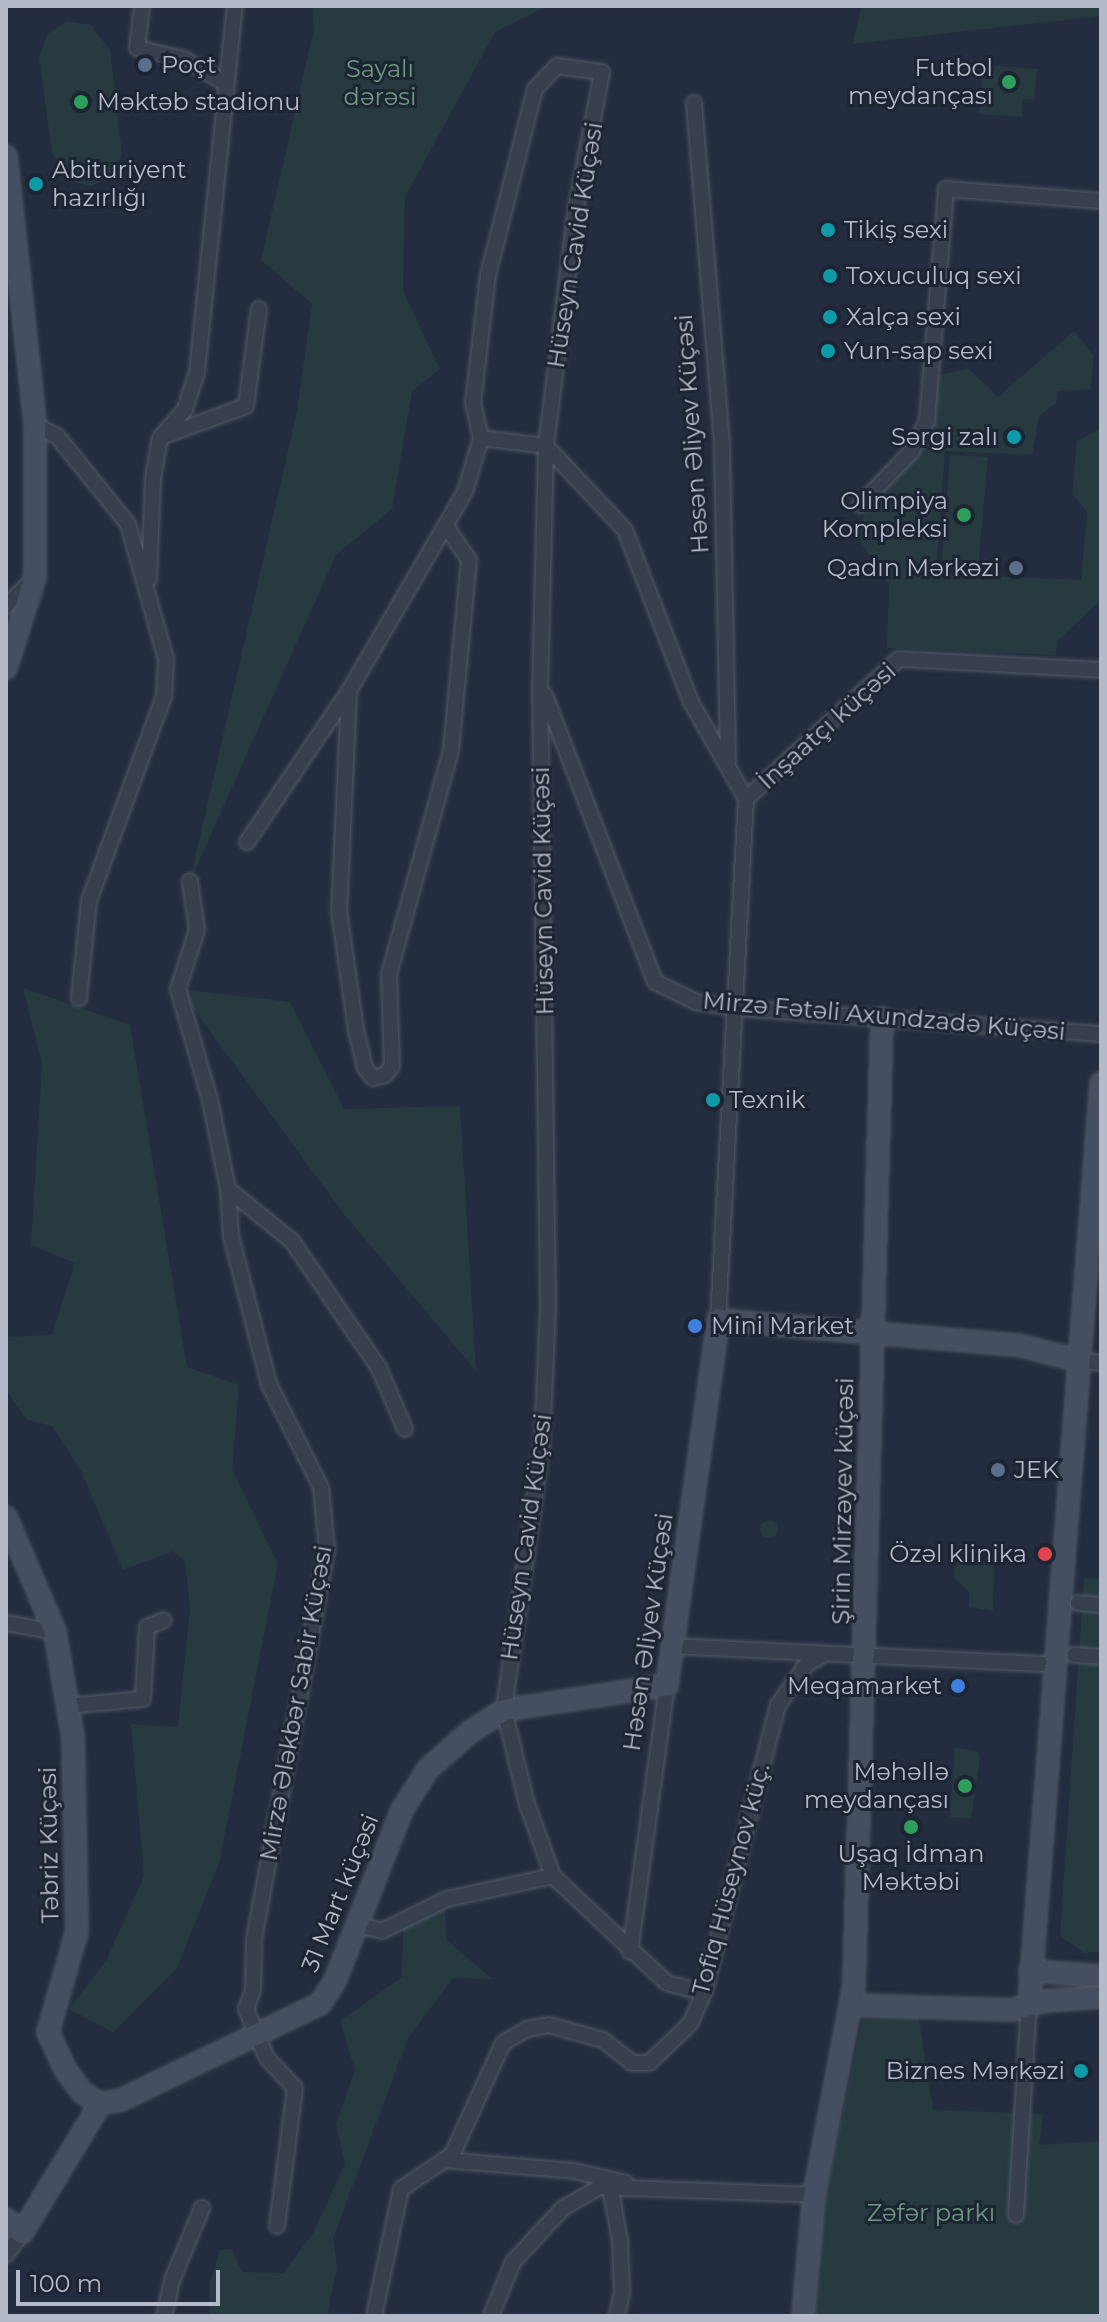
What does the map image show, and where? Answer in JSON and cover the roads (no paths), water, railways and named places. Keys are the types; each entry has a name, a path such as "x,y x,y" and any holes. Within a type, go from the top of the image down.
{"street":[{"path":"142,6 137,48 184,59 223,82"},
{"path":"148,587 153,478 160,438 185,409 197,372 223,82 235,6"},
{"name":"Hüseyn Cavid Küçəsi","path":"481,438 473,403 488,275 535,89 557,66 602,72 576,208 546,446 540,684 548,1307 542,1445 504,1710"},
{"name":"Həsən Əliyev Küçəsi","path":"694,103 722,445 728,762"},
{"path":"6,156 35,425 35,577 6,668"},
{"path":"860,505 911,452 927,421 946,189 1101,201"},
{"path":"160,438 246,406 259,309"},
{"path":"35,425 57,436 80,459 128,524 166,659 164,696 89,901 79,998"},
{"path":"247,842 349,691 447,527 465,492 481,438 546,446"},
{"name":"Həsən Əliyev Küçəsi","path":"546,446 625,530 691,702 728,762 746,799 718,1320 630,1952"},
{"path":"349,691 339,911 356,1031 365,1068 373,1078 385,1075 392,1066 389,974 451,750 469,560 447,527"},
{"path":"6,606 35,577"},
{"name":"İnşaatçı küçəsi","path":"746,799 899,659 1101,670"},
{"name":"Mirzə Fətəli Axundzadə Küçəsi","path":"540,684 655,982 696,1002 737,1008 1101,1034"},
{"name":"Mirzə Ələkbər Sabir Küçəsi","path":"190,881 197,930 178,989 210,1100 228,1189 231,1236 269,1384 321,1488 327,1549 254,1940 253,1990 246,2017 260,2034 267,2058 295,2088 277,2226"},
{"name":"Şirin Mirzəyev küçəsi","path":"803,2316 814,2195 852,1995 866,1654 882,1018"},
{"path":"1016,2215 1030,1971 1066,1660 1080,1361 1101,1083"},
{"path":"228,1189 292,1241 379,1368 405,1429"},
{"path":"718,1320 1018,1345 1080,1361 1101,1363"},
{"name":"Təbriz Küçəsi","path":"6,1517 55,1632 68,1706 79,1905 77,1931 48,2032 65,2069 82,2092 100,2104"},
{"path":"1078,1603 1101,1605"},
{"path":"68,1706 143,1699 147,1627 164,1620"},
{"path":"6,1623 55,1632"},
{"path":"671,1646 824,1654 1066,1660 1101,1657"},
{"name":"Tofiq Hüseynov küç.","path":"374,2316 401,2189 452,2155 503,2043 527,2029 549,2025 603,2040 632,2063 649,2063 690,2024 704,1993 778,1705 806,1665 824,1654"},
{"name":"31 Mart küçəsi","path":"100,2104 121,2100 320,2004 357,1925 402,1810 428,1769 504,1710 667,1685"},
{"path":"504,1710 527,1804 553,1876 630,1952 667,1983 704,1993"},
{"path":"357,1925 382,1931 447,1899 553,1876"},
{"path":"1030,1971 1101,1976"},
{"path":"852,1995 1012,2010 1029,2005 1101,1997"},
{"path":"6,2255 100,2104"},
{"path":"444,2160 585,2173 637,2188"},
{"path":"491,2316 513,2262 563,2208 610,2186 814,2195"},
{"path":"610,2186 620,2241 622,2292 617,2316"},
{"path":"164,2316 173,2278 202,2208"},
{"path":"6,2219 22,2233"}],"place":[{"name":"Poçt","path":"145,65"},
{"name":"Futbol meydançası","path":"1009,82"},
{"name":"Məktəb stadionu","path":"81,102"},
{"name":"Abituriyent hazırlığı","path":"36,184"},
{"name":"Tikiş sexi","path":"828,230"},
{"name":"Toxuculuq sexi","path":"830,276"},
{"name":"Xalça sexi","path":"830,317"},
{"name":"Yun-sap sexi","path":"828,351"},
{"name":"Sərgi zalı","path":"1014,437"},
{"name":"Olimpiya Kompleksi","path":"964,515"},
{"name":"Qadın Mərkəzi","path":"1016,568"},
{"name":"Texnik","path":"713,1100"},
{"name":"Mini Market","path":"695,1326"},
{"name":"JEK","path":"998,1470"},
{"name":"Özəl klinika","path":"1045,1554"},
{"name":"Meqamarket","path":"958,1686"},
{"name":"Məhəllə meydançası","path":"965,1786"},
{"name":"Uşaq İdman Məktəbi","path":"911,1827"},
{"name":"Biznes Mərkəzi","path":"1081,2071"}],"park label":[{"name":"Sayalı dərəsi","path":"380,83"},
{"name":"Zəfər parkı","path":"931,2213"}]}
